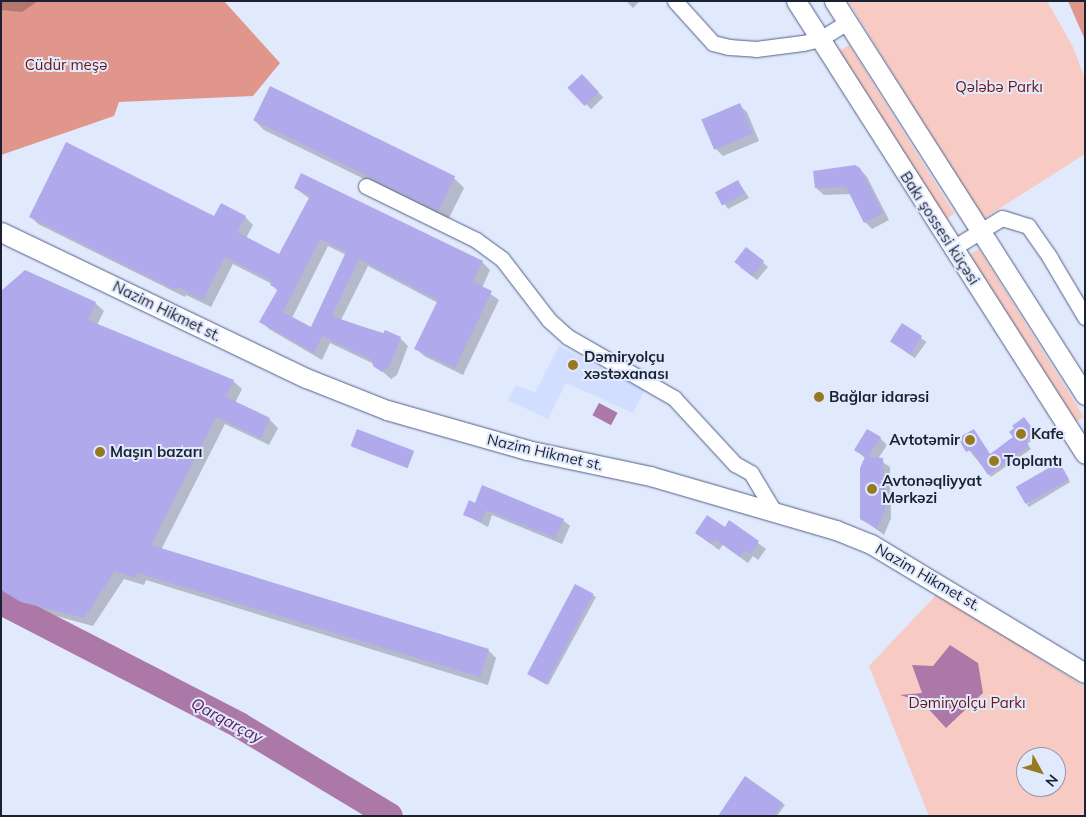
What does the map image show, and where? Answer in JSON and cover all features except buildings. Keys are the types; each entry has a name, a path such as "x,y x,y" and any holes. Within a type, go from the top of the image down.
{"main road":[{"name":"Bakı şossesi küçəsi","path":"796,1 1085,454"},
{"path":"834,1 1085,395"},
{"name":"Nazim Hikmet st.","path":"1,232 306,378 387,410 527,450 650,476 871,544 1085,673"}],"street":[{"path":"675,1 713,43 729,47 777,48 820,39 847,22"},
{"path":"366,186 476,240 502,259 549,320 568,337 674,398 735,464 751,473 775,513"},
{"path":"953,248 1002,218 1028,226 1050,258 1085,317"}],"shaded area":[{"name":"Dəmiryolçu xəstəxanası","path":"559,346 645,389 633,413 566,383 548,419 508,400 516,385 535,393"},
{"path":"599,403 618,413 611,425 592,415"},
{"path":"950,645 978,663 983,693 946,728 922,702 900,695 922,693 912,665 933,666"}],"green space":[{"name":"Cüdür meşə","path":"1,1 224,1 280,63 253,96 119,102 114,116 1,155"},
{"name":"Qələbə Parkı","path":"848,1 1047,1 1072,45 1085,78 1085,154 983,219"},
{"path":"1068,1 1085,1 1085,40"},
{"path":"849,45 954,214 944,220 839,51"},
{"path":"979,249 1084,417 1074,423 969,255"},
{"name":"Dəmiryolçu Parkı","path":"938,593 1085,687 1085,816 929,816 869,666"}],"waterway":[{"name":"Qarqarçay","path":"1,602 239,725 390,816"}],"place":[{"name":"Dəmiryolçu xəstəxanası","path":"573,365"},
{"name":"Bağlar idarəsi","path":"819,397"},
{"name":"Kafe","path":"1021,434"},
{"name":"Avtotəmir","path":"970,440"},
{"name":"Maşın bazarı","path":"100,452"},
{"name":"Toplantı","path":"994,461"},
{"name":"Avtonəqliyyat Mərkəzi","path":"872,489"}]}
